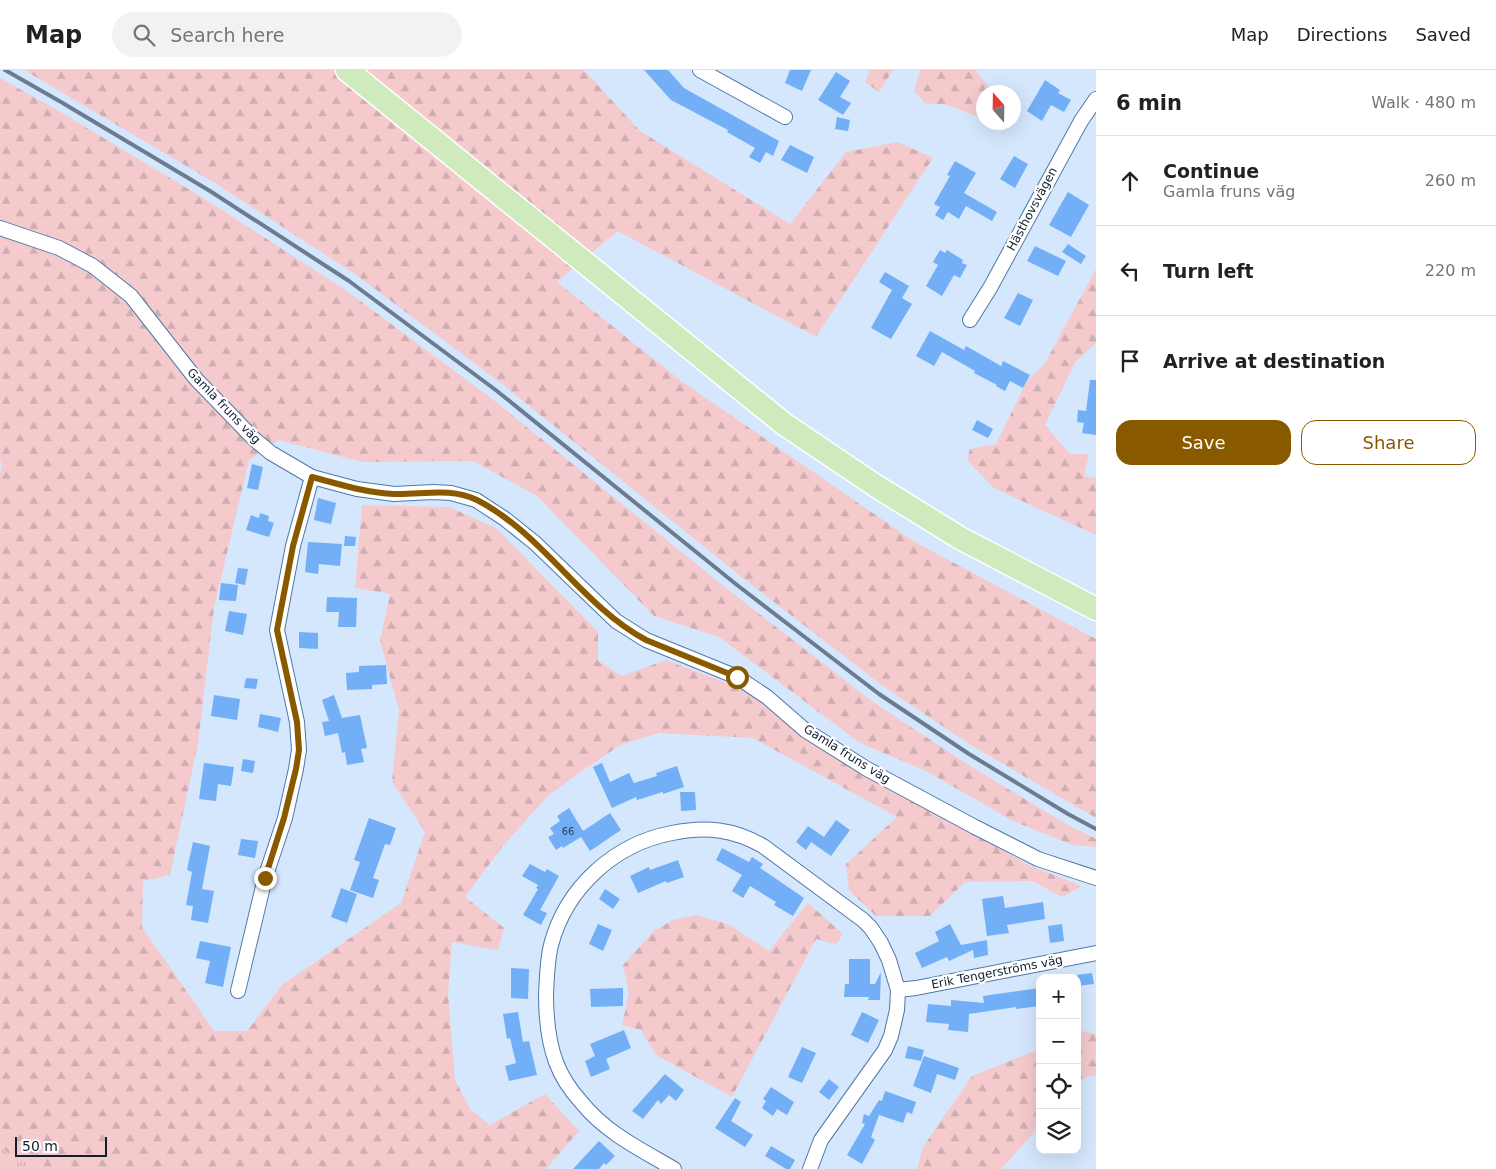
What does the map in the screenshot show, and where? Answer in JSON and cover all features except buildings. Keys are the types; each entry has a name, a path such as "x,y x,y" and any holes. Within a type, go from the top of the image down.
{"main road":[{"path":"347,70 784,424 876,486 960,538 1096,609"}],"street":[{"path":"700,70 785,117"},
{"name":"Hästhovsvägen","path":"970,320 990,288 1073,136 1096,99"},
{"name":"Gamla fruns väg","path":"0,228 59,248 93,266 131,296 196,379 254,439 271,452 312,477 375,492 394,494 433,492 462,495 476,500 505,519 535,543 609,614 633,633 737,677 767,697 805,730 867,769 975,827 1038,859 1096,878"},
{"path":"238,991 265,878 284,818 299,750 297,722 277,630 293,546 312,477"},
{"path":"674,1169 616,1134 596,1119 582,1103 556,1062 546,1010 547,967 551,946 566,907 581,886 596,870 626,848 650,838 704,829 730,832 747,837 763,846 867,924 885,951 898,990 897,1010 891,1036 885,1050 821,1140 810,1169"},
{"name":"Erik Tengerströms väg","path":"898,990 1096,953"}],"green space":[{"path":"24,70 584,70 640,131 790,224 846,152 898,142 933,158 816,337 618,231 557,282 681,381 915,542 1096,639 1096,818 974,747 884,687 743,578 502,384 355,274 215,183"},
{"path":"870,70 893,70 879,92 865,82"},
{"path":"920,70 978,70 976,72 988,85 976,85 976,116 948,105 925,103 914,91"},
{"path":"0,78 205,199 344,289 491,398 731,592 873,702 964,762 1064,823 1096,839 1096,847 1073,845 1013,821 926,771 860,743 719,637 654,616 537,496 473,461 362,462 278,440 249,460 214,608 198,743 170,875 143,881 142,927 214,1031 247,1031 282,985 401,903 425,832 392,782 399,710 380,641 390,594 355,588 362,505 449,507 496,528 598,632 598,661 622,676 666,660 734,686 1026,864 1082,886 1062,897 1032,881 965,882 930,916 876,916 849,890 846,864 897,817 753,738 658,733 620,745 548,796 502,847 465,897 504,928 498,950 452,942 448,993 455,1080 470,1109 490,1125 545,1094 579,1131 546,1169 42,1169 0,1148 0,473 2,464 0,461"},
{"path":"1096,269 1096,343 1075,362 1045,425 1070,454 1089,454 1084,476 1096,478 1096,535 994,488 967,460 970,449 996,444 1027,381 1045,363"},
{"path":"808,903 843,934 836,944 816,939 732,1097 656,1055 641,1030 622,1025 629,993 623,965 654,931 673,920 697,915 728,924 769,951"},
{"path":"1081,1032 1096,1034 1096,1075 1085,1077 1081,1081 1081,1064"},
{"path":"1036,1051 1036,1130 1001,1169 917,1169 923,1147 972,1076"},
{"path":"0,1148 42,1169 0,1169"}],"railway":[{"path":"5,70 210,191 349,281 497,391 737,585 879,694 969,754 1096,829"}],"route":[{"path":"265,878 284,818 299,750 297,722 277,630 293,546 312,477 375,492 394,494 451,493 476,500 505,519 535,543 580,588 616,621 633,633 737,677"}]}
